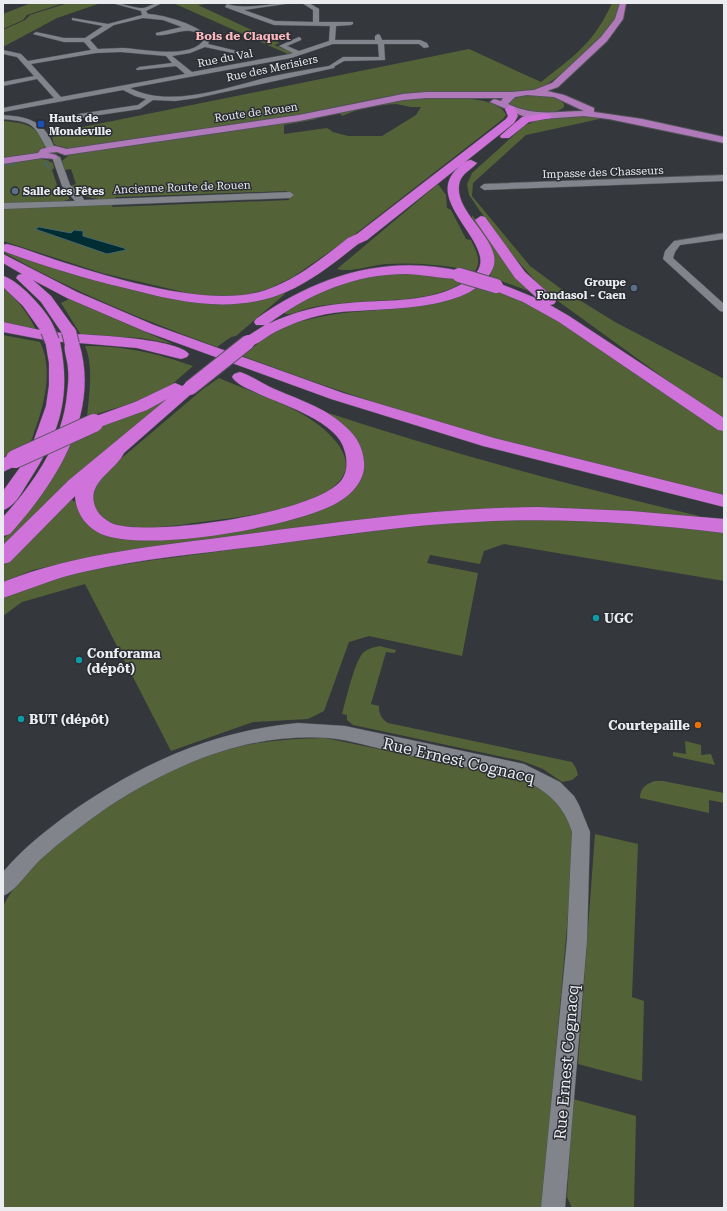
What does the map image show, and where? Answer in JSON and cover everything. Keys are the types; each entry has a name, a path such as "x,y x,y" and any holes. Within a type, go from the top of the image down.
{"highway":[{"path":"3,557 76,484 187,385 244,340 276,307 358,242 362,237 510,121 513,116 508,108"},
{"path":"552,115 531,118 523,121 470,168 462,182 462,190 465,199 524,279 545,298 583,326 597,341"},
{"path":"244,340 274,326 310,314 333,309 433,300 462,290 478,280 486,269 486,258 479,239 458,203 453,186 454,180 458,174 480,158"},
{"path":"3,246 42,261 100,278 186,298 219,301 256,297 285,287 328,260 353,241 362,237"},
{"path":"3,258 96,306 149,328 246,372 476,452 593,483 724,515"},
{"path":"3,264 22,277 46,298 71,338 78,379 72,418 56,457 45,476 17,514 3,530"},
{"path":"270,314 315,288 354,275 382,271 415,270 459,275 496,286 544,307 724,426"},
{"path":"3,280 18,291 32,306 50,336 57,361 59,381 52,419 42,442 26,473 3,504"},
{"path":"3,327 58,337 125,341 156,346 337,396 489,442 724,501"},
{"path":"117,449 112,459 95,474 89,482 86,489 85,501 87,511 94,520 104,527 118,532 181,531 256,522 310,508 333,497 344,489 352,476 355,462 354,452 341,433 316,414 252,386 246,372"},
{"path":"9,462 58,438 141,406 187,385"},
{"path":"3,590 55,571 116,559 316,532 454,517 495,515 592,515 662,519 724,526"}],"main road":[{"path":"536,92 555,85 604,39 619,20 623,3"},
{"path":"552,115 568,109 567,100 562,94 565,88"},
{"path":"536,92 550,94 567,100 583,109 724,136"},
{"name":"Route de Rouen","path":"54,153 62,155 65,152 299,118 389,99 426,95 512,95 536,92"},
{"path":"508,108 504,102 512,95"},
{"name":"Route de Rouen","path":"451,96 492,101 526,115 581,114 614,117 724,140"},
{"path":"3,161 42,155 47,157 54,153"}],"street":[{"path":"115,3 165,18 203,34 207,39 204,45"},
{"path":"36,34 64,40 86,40 95,33 110,26 145,13 159,3"},
{"path":"236,9 289,3"},
{"path":"305,3 316,9 316,24"},
{"path":"226,6 265,21 288,26 351,23"},
{"path":"74,18 110,26"},
{"path":"332,42 333,24"},
{"path":"158,34 187,28"},
{"path":"299,39 282,46 300,54"},
{"path":"380,39 420,42 426,44 426,47"},
{"name":"Rue des Merisiers","path":"123,87 130,93 150,98 182,98 332,67 332,64 343,59 383,58 380,39 332,42"},
{"path":"86,40 96,51"},
{"name":"Rue du Val","path":"3,110 300,54 332,42"},
{"path":"28,63 96,51 120,50 169,54 182,53 204,45 238,52"},
{"path":"3,52 19,54 59,99"},
{"path":"169,54 169,57 191,75"},
{"path":"139,69 177,64"},
{"path":"3,84 39,77"},
{"path":"79,116 140,106 150,98"},
{"path":"3,117 23,119 34,123 44,131 54,153 65,186 72,194 79,198 80,202"},
{"name":"Impasse des Chasseurs","path":"484,187 724,178"},
{"name":"Ancienne Route de Rouen","path":"3,206 290,195"},
{"path":"724,236 677,244 670,251 668,259 724,309"},
{"name":"Rue Ernest Cognacq","path":"3,887 27,860 55,837 120,789 198,750 236,739 270,732 330,731 524,772 544,780 558,790 570,803 578,817 582,832 577,940 553,1208"}],"green space":[{"path":"31,3 64,3 27,15 23,20 3,29 3,14"},
{"path":"68,3 101,3 57,18 3,47 3,30 25,20 30,15"},
{"path":"173,3 216,3 198,5 280,43 274,45 294,53 288,54"},
{"path":"612,3 620,3 616,16 600,40 580,60 542,88 502,94 416,94 389,96 297,115 72,149 54,144 52,137 59,135 58,132 469,49 541,82 582,48 598,29"},
{"path":"516,96 550,96 560,100 564,104 564,107 551,113 537,113 510,105 509,102"},
{"path":"423,98 481,100 492,103 501,108 506,115 503,119 354,235 293,277 268,289 241,296 200,296 102,273 3,241 3,207 113,204 112,207 289,200 287,191 116,197 114,200 90,198 80,194 70,186 76,184 71,169 65,170 62,161 70,154 311,117 317,119 284,125 284,134 327,128 333,132 348,136 382,136 416,115 421,107 396,104 381,105 357,110 342,116 340,113 341,111 394,101"},
{"path":"580,115 604,118 526,135 473,183 472,196 530,266 560,288 615,322 724,379 724,420 551,296 517,261 469,195 467,184 472,173 524,126 539,119"},
{"path":"3,121 29,126 38,133 46,145 43,149 32,155 3,159"},
{"path":"37,158 53,163 54,168 52,170 58,188 62,188 70,199 61,202 3,204 3,164"},
{"path":"438,184 446,195 447,208 451,210 466,239 471,240 475,248 478,256 478,263 475,271 453,267 409,263 386,264 348,270 337,269"},
{"path":"472,215 529,291 490,277 490,253 472,218"},
{"path":"3,252 45,265 169,298 208,304 238,303 282,292 285,294 236,336 231,337 217,347 108,304 55,280"},
{"path":"406,272 467,280 453,288 421,297 324,305 285,314 285,310 348,278"},
{"path":"483,285 539,309 585,338 644,380 724,430 724,495 602,467 421,417 361,398 243,356 268,336 291,324 333,315 420,306 442,302 463,295"},
{"path":"3,288 22,307 36,330 3,323"},
{"path":"69,299 173,344 141,338 81,335 61,303"},
{"path":"3,335 40,342 44,352 47,373 45,396 31,441 25,446 3,457"},
{"path":"85,346 114,347 140,351 166,357 193,366 170,386 132,403 87,417 90,372 88,354"},
{"path":"219,378 285,405 320,426 341,450 346,469 336,485 316,497 291,506 263,513 179,525 137,528 124,527 114,524 99,514 95,508 94,495 99,480 104,473 203,389"},
{"path":"194,381 3,545 3,539 14,527 74,436"},
{"path":"322,411 509,468 699,517 553,509 86,558 33,570 3,582 3,566 66,502 72,500 132,535 323,506 359,464"},
{"path":"517,519 589,519 724,531 724,581 504,544 484,551 480,564 430,555 427,563 478,573 462,656 369,636 349,642 324,711 308,719 253,722 171,751 85,584 22,602 3,616 3,596 45,580 88,570 436,523"},
{"path":"379,646 396,650 395,653 386,652 371,704 379,706 381,716 388,723 572,762 578,775 572,780 562,782 543,769 522,761 353,725 347,720 347,715 342,714 353,674 362,654 367,650"},
{"path":"325,738 524,779 545,792 560,806 565,814 572,835 574,848 542,1208 3,1208 3,906 10,894 25,873 48,851 99,813 137,789 176,768 217,752 244,745 284,740"},
{"path":"685,741 701,745 701,755 711,754 715,765 673,756 673,752 686,754"},
{"path":"655,781 663,781 724,793 724,803 709,800 709,813 640,798 644,787"},
{"path":"595,834 638,844 632,997 644,1001 642,1081 578,1064"},
{"path":"573,1099 636,1116 634,1207 636,1208 572,1208 567,1197"}],"water":[{"path":"39,227 71,233 74,230 83,231 83,236 124,248 126,250 107,254 35,229"}],"waterway":[{"path":"45,162 49,168"},
{"path":"3,165 16,163"}],"place":[{"name":"Hauts de Mondeville","path":"41,124"},
{"name":"Salle des Fêtes","path":"15,191"},
{"name":"Groupe Fondasol - Caen","path":"634,288"},
{"name":"UGC","path":"596,618"},
{"name":"Conforama (dépôt)","path":"79,660"},
{"name":"BUT (dépôt)","path":"21,719"},
{"name":"Courtepaille","path":"698,725"}],"district":[{"name":"Bois de Claquet","path":"243,36"}]}
